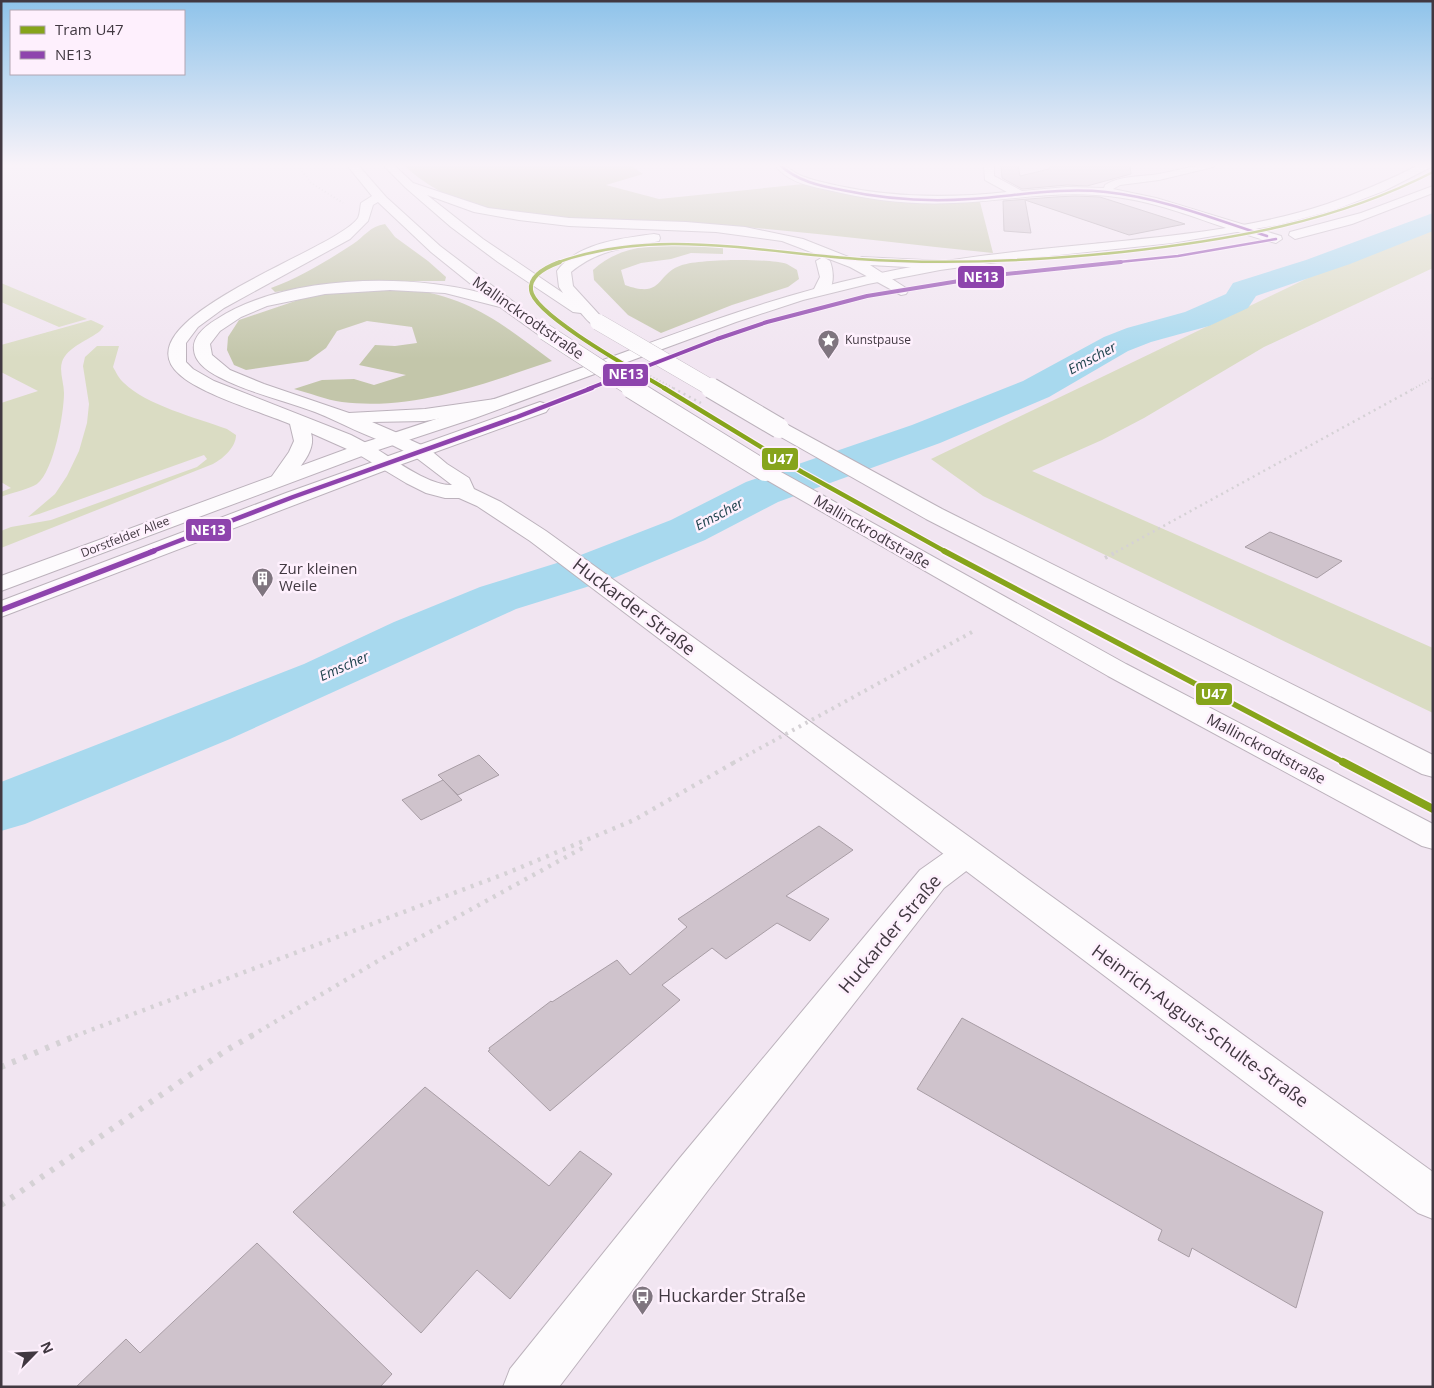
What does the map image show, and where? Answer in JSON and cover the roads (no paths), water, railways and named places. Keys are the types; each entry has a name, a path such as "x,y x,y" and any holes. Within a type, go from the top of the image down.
{"main road":[{"name":"Huckarder Straße","path":"353,230 324,251 251,287 199,317 184,331 176,345 178,362 187,373 208,385 298,420 363,449 442,491 464,492 499,510 608,587 966,854 932,880 694,1174 528,1387"},
{"name":"Mallinckrodtstraße","path":"414,230 464,273 545,332 608,374 765,471 1116,670 1433,838"},
{"path":"462,230 510,265 598,322 779,428 934,514 1433,767"},
{"path":"728,230 786,238 840,257 884,277 901,291"},
{"path":"363,449 746,314 820,291 943,265 1153,242 1230,230"},
{"path":"1246,230 1276,240"},
{"path":"421,452 758,325 838,303 996,275 1178,256 1276,240 1314,230"},
{"path":"598,322 566,286 564,271 577,259 592,251 644,239 681,236 727,237 783,246 824,261 866,281 901,291"},
{"path":"840,257 886,264 943,265"},
{"path":"820,291 828,278 828,270 824,261"},
{"name":"Huckarder Straße","path":"464,492 462,482 440,468 421,452 344,417 234,378 215,367 204,357 201,346 205,336 226,319 262,304 298,294 336,288 396,286 445,289 504,303"},
{"path":"344,417 425,415 495,404"},
{"path":"280,479 299,453 304,441 298,420"},
{"name":"Dorstfelder Allee","path":"1,584 363,449"},
{"name":"Dorstfelder Allee","path":"1,610 256,510 421,452"},
{"name":"Heinrich-August-Schulte-Straße","path":"966,854 1433,1198"}],"waterway":[{"name":"Emscher","path":"1,808 324,676 413,634 498,598 591,569 688,530 762,492 926,434 1036,389 1116,344 1139,335 1197,319 1237,301 1244,290 1340,258 1411,230"}],"railway":[{"path":"607,353 675,389"},
{"path":"1413,389 1433,378"},
{"path":"673,388 701,403"},
{"path":"1116,552 1415,388"},
{"path":"1105,558 1118,551"},
{"path":"733,763 974,631"},
{"path":"75,1036 507,873 634,820 735,762"},
{"path":"251,1036 388,955 586,846"},
{"path":"1,1067 78,1035"},
{"path":"1,1205 225,1051 253,1035"}],"tram line":[{"name":"U47","path":"1267,230 1186,244 1105,254 983,261 860,259 712,245 649,244 591,252 553,264 540,272 532,282 531,289 534,298 544,309 573,332 802,472 1011,587 1433,809"}],"place":[{"name":"Kunstpause","path":"829,359"},
{"name":"Zur kleinen Weile","path":"263,597"},
{"name":"Huckarder Straße","path":"642,1315"}]}
